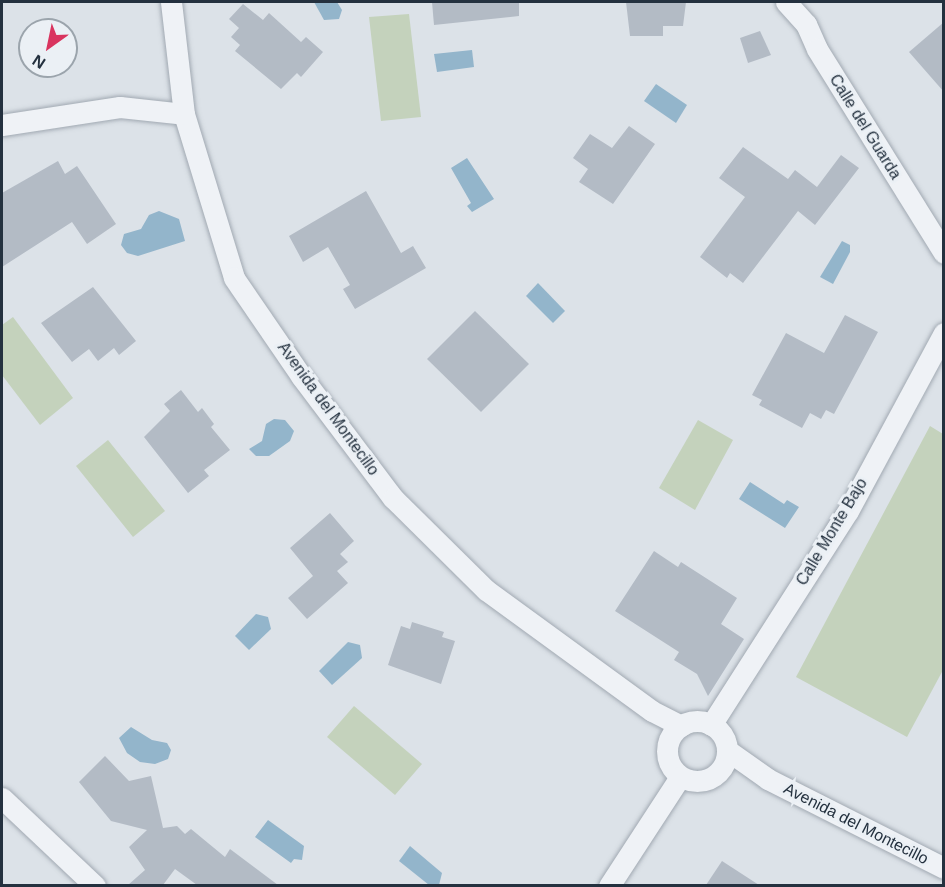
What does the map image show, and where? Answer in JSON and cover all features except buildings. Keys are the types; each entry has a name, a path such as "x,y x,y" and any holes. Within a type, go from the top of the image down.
{"street":[{"name":"Avenida del Montecillo","path":"171,2 184,114 234,278 301,376 393,498 486,590 652,711 674,734"},
{"name":"Calle del Guarda","path":"786,2 806,24 817,49 944,253"},
{"path":"2,125 120,107 184,114"},
{"name":"Calle Monte Bajo","path":"711,725 848,511 944,333"},
{"path":"690,722 711,725 719,731 724,760 704,781 680,777 669,764 674,734 690,722"},
{"name":"Avenida del Montecillo","path":"724,760 768,779 944,868"},
{"path":"609,885 680,777"},
{"path":"2,798 95,885"}],"green space":[{"path":"409,14 421,117 381,121 369,17"},
{"path":"13,317 73,398 40,425 2,375 2,325"},
{"path":"698,420 733,440 695,510 659,488"},
{"path":"930,426 943,434 943,670 907,737 796,677"},
{"path":"108,440 165,511 133,537 76,466"},
{"path":"354,706 422,764 395,795 327,737"}],"water":[{"path":"314,2 337,2 342,10 339,19 324,20"},
{"path":"472,50 474,67 437,72 434,54"},
{"path":"656,84 687,105 676,123 644,101"},
{"path":"467,158 494,199 472,212 467,206 471,203 451,168"},
{"path":"159,211 179,219 185,241 138,256 127,253 121,245 124,234 141,229 149,215"},
{"path":"842,241 850,245 850,252 833,284 820,277"},
{"path":"538,283 565,311 553,323 526,296"},
{"path":"274,419 285,420 294,431 290,441 269,456 256,456 249,449 262,441 266,424"},
{"path":"750,482 784,504 787,500 799,507 785,528 739,499"},
{"path":"256,614 268,617 271,629 249,650 235,636"},
{"path":"348,642 360,645 362,658 332,685 319,671"},
{"path":"131,727 152,740 167,743 171,750 168,759 155,764 140,762 127,753 119,738"},
{"path":"268,820 304,846 302,860 294,859 291,863 255,837"},
{"path":"410,846 442,873 439,885 429,885 399,861"}]}
